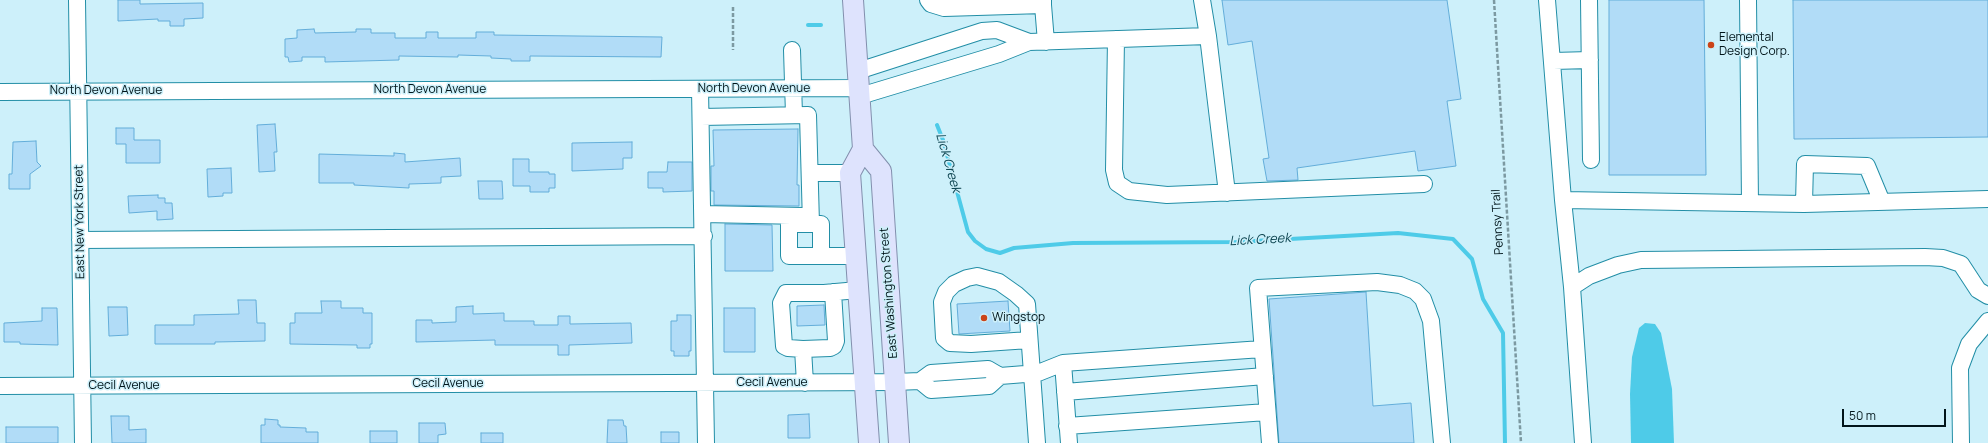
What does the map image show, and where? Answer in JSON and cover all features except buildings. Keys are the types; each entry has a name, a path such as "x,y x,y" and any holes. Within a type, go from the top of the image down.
{"main road":[{"path":"853,0 864,149 850,173 868,443"},
{"name":"East Washington Street","path":"864,149 881,171 899,443"}],"street":[{"name":"East New York Street","path":"77,0 83,443"},
{"path":"928,0 931,4 944,8 1043,3 1046,42"},
{"path":"1202,0 1208,36 1227,193"},
{"path":"1547,0 1563,200 1572,287 1583,443"},
{"path":"1589,0 1591,160"},
{"path":"1748,0 1750,203"},
{"path":"859,85 982,31 997,30 1029,42 1208,36"},
{"path":"1116,39 1114,170 1117,183 1129,191 1160,194 1227,193 1424,184"},
{"path":"859,85 999,54 1029,42"},
{"path":"792,50 794,115"},
{"path":"1553,61 1590,60"},
{"name":"North Devon Avenue","path":"0,92 792,89 859,85"},
{"path":"700,89 704,236 706,443"},
{"path":"701,117 808,115 811,220"},
{"path":"1804,204 1805,164 1867,166 1882,202"},
{"path":"810,173 850,173"},
{"path":"1563,200 1804,204 1988,199"},
{"path":"703,214 811,220 821,224 822,256"},
{"path":"811,220 789,224 789,256 856,256"},
{"path":"80,240 704,236"},
{"path":"1572,287 1589,276 1618,265 1641,260 1925,257 1943,258 1961,264 1978,290 1988,296"},
{"path":"1029,340 971,344 950,343 944,338 942,302 946,292 954,284 967,278 977,276 999,282 1027,304 1037,443"},
{"path":"1270,443 1258,288 1377,282 1400,285 1414,291 1423,299 1431,321 1442,443"},
{"path":"833,292 836,341 834,346 830,348 788,348 784,346 781,310 783,297 786,293 858,290"},
{"path":"1961,443 1960,368 1969,344 1988,321"},
{"path":"803,348 805,383"},
{"path":"1031,374 1038,374 1063,363 1262,348"},
{"path":"1063,363 1069,443"},
{"name":"Cecil Avenue","path":"0,386 864,383 920,381 931,390 988,386 1000,376 1031,374"},
{"path":"1065,392 1264,376"},
{"path":"1067,426 1267,412"}],"path":[{"name":"Pennsy Trail","path":"1494,0 1521,443"},
{"path":"733,7 733,50"}],"water":[{"path":"1645,323 1655,324 1661,333 1672,389 1674,443 1631,443 1630,394 1632,357 1639,328"}],"waterway":[{"name":"Lick Creek","path":"808,25 821,25"},
{"name":"Lick Creek","path":"937,125 943,140 968,232 975,241 986,249 1000,253 1014,248 1073,243 1236,242 1398,233 1453,239 1472,259 1483,299 1503,333 1505,443"}],"place":[{"name":"Elemental Design Corp.","path":"1711,45"},
{"name":"Wingstop","path":"984,318"}]}
